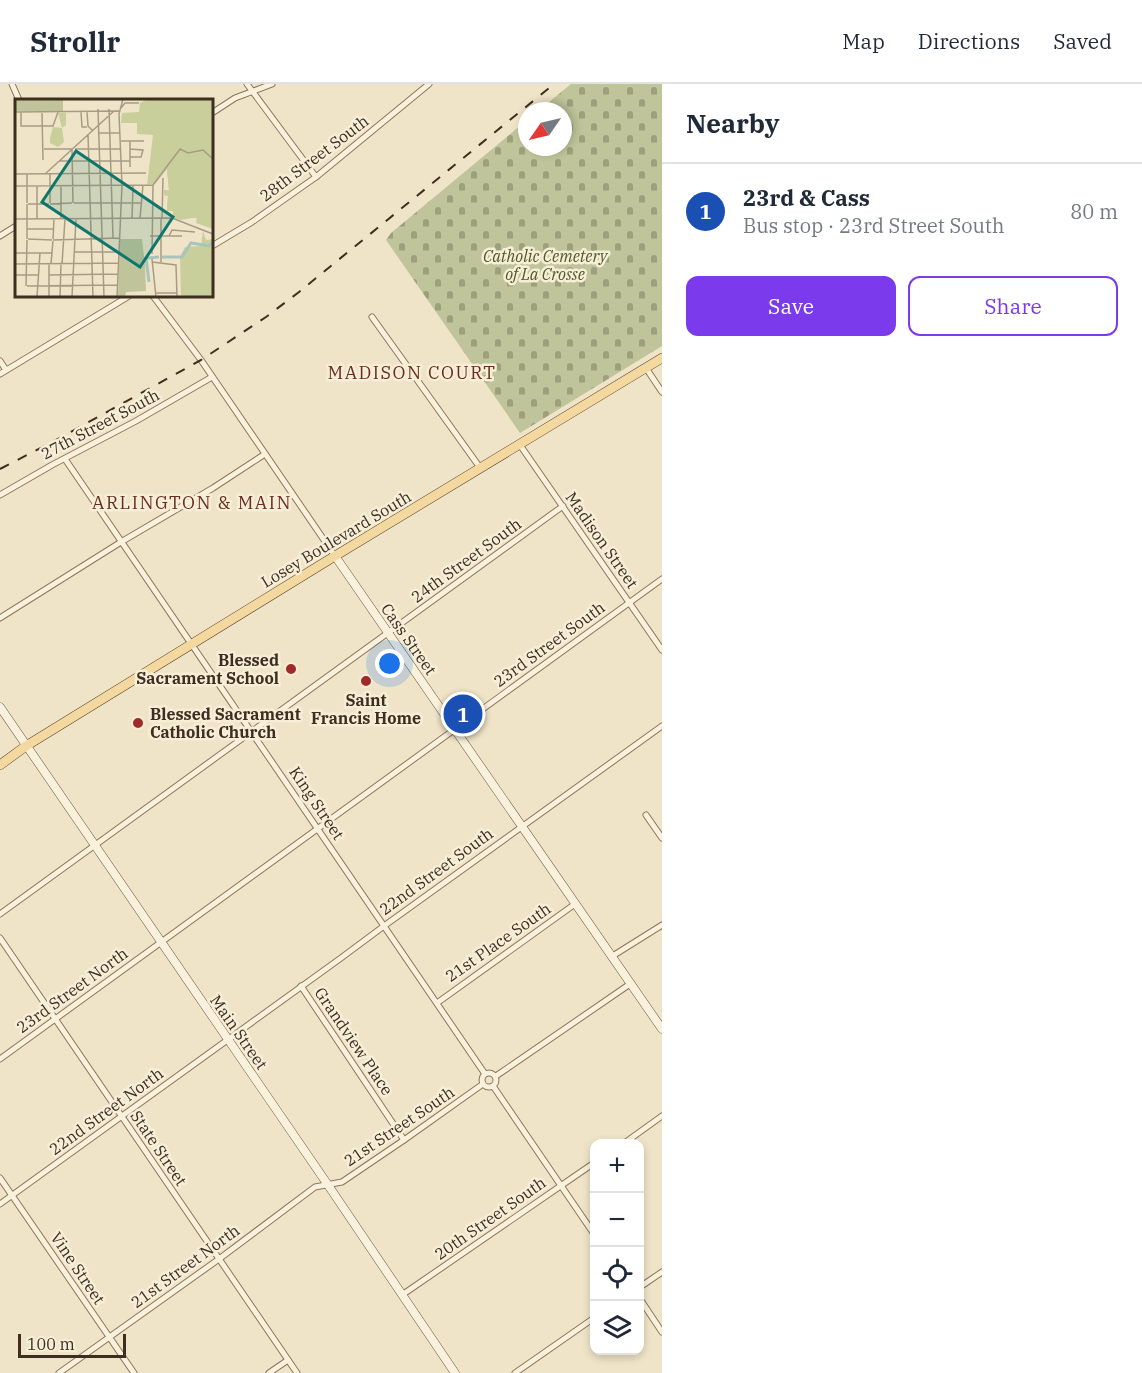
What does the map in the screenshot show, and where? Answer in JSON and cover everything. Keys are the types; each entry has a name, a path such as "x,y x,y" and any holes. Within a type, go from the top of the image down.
{"main road":[{"name":"Losey Boulevard South","path":"0,765 26,746 335,556 662,358"}],"street":[{"path":"12,84 18,99"},
{"path":"247,84 316,177"},
{"path":"213,112 234,98 272,84"},
{"name":"28th Street South","path":"213,245 252,222 316,177 429,84"},
{"path":"0,236 15,227"},
{"path":"0,374 127,297"},
{"name":"Cass Street","path":"154,297 201,360 662,1029"},
{"path":"372,316 481,469"},
{"path":"0,361 6,370"},
{"path":"646,368 662,392"},
{"name":"27th Street South","path":"0,495 212,377"},
{"name":"Madison Street","path":"520,445 662,650"},
{"path":"0,618 266,454"},
{"name":"King Street","path":"65,459 485,1074"},
{"name":"24th Street South","path":"0,914 563,506"},
{"name":"23rd Street South","path":"161,943 662,579"},
{"name":"Main Street","path":"0,707 455,1373"},
{"name":"22nd Street South","path":"227,1040 662,726"},
{"path":"646,815 662,838"},
{"name":"21st Place South","path":"436,1003 575,904"},
{"path":"611,957 662,925"},
{"name":"State Street","path":"0,938 297,1373"},
{"name":"23rd Street North","path":"0,1059 161,943"},
{"path":"496,1076 630,984"},
{"name":"Grandview Place","path":"302,986 404,1140"},
{"name":"22nd Street North","path":"0,1204 227,1040"},
{"path":"491,1073 496,1076 496,1083 493,1086 487,1087 483,1084 485,1074 491,1073"},
{"name":"21st Street South","path":"328,1185 342,1182 483,1084"},
{"path":"493,1086 590,1228"},
{"path":"628,1139 662,1116"},
{"name":"20th Street South","path":"402,1295 590,1166"},
{"name":"Vine Street","path":"0,1178 134,1373"},
{"name":"21st Street North","path":"59,1373 219,1259 315,1187 328,1185"},
{"path":"644,1284 662,1272"},
{"path":"640,1301 662,1332"},
{"path":"515,1373 590,1321"},
{"path":"269,1373 288,1360"}],"green space":[{"name":"Catholic Cemetery of La Crosse","path":"571,84 662,84 662,346 520,433 386,240 391,233 518,127 518,156 572,156 572,102 549,102"}],"railway":[{"path":"0,469 201,360 266,317 554,84"}],"place":[{"name":"Blessed Sacrament School","path":"291,669"},
{"name":"Saint Francis Home","path":"366,681"},
{"name":"23rd & Cass","path":"463,714"},
{"name":"Blessed Sacrament Catholic Church","path":"138,723"}],"district":[{"name":"MADISON COURT","path":"412,373"},
{"name":"ARLINGTON & MAIN","path":"192,503"}]}
